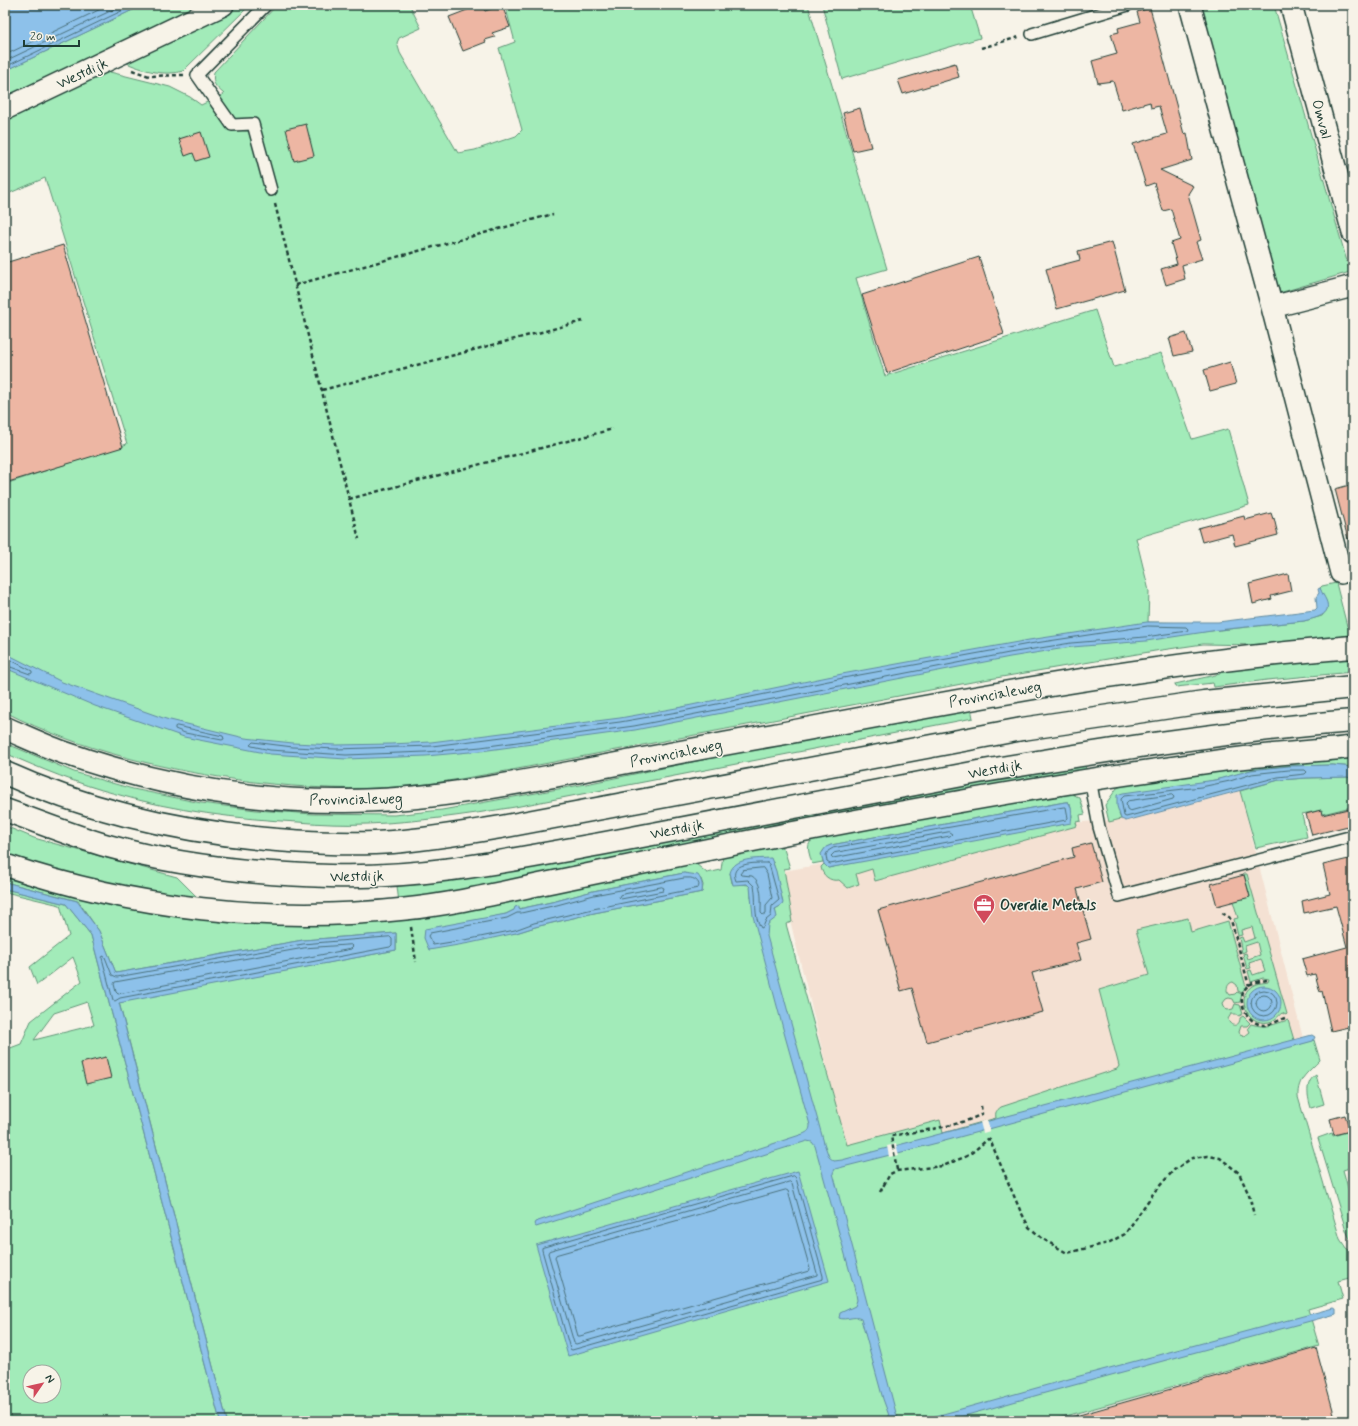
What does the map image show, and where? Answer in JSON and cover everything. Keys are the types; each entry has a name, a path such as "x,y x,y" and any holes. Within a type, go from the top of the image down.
{"main road":[{"name":"Provincialeweg","path":"5,728 60,751 123,771 212,791 281,799 346,801 413,798 471,791 537,780 917,708 1074,680 1255,656 1353,647"},
{"path":"5,772 30,784 86,804 162,824 206,832 253,838 321,843 391,842 433,838 508,826 1022,729 1204,702 1353,686"},
{"name":"Westdijk","path":"5,810 68,833 111,846 199,865 289,875 340,876 410,874 495,863 1051,759 1240,732 1353,721"}],"street":[{"name":"Westdijk","path":"5,109 223,5"},
{"path":"1190,5 1272,307 1341,573"},
{"name":"Omval","path":"1291,5 1353,233"},
{"path":"1272,307 1353,286"},
{"name":"Westdijk","path":"5,865 61,882 133,899 168,905 248,913 296,915 364,913 408,909 476,899 802,831 977,798 1090,779 1248,757 1353,747"}],"lane":[{"path":"266,5 198,75 232,125 253,124 271,190"},
{"path":"1032,34 1128,5"},
{"path":"1090,779 1099,827 1119,896 1353,836"}],"path":[{"path":"981,48 1032,34"},
{"path":"107,61 149,76 198,75"},
{"path":"271,190 359,539"},
{"path":"295,285 552,214"},
{"path":"322,390 583,321"},
{"path":"349,499 613,429"},
{"path":"408,909 416,962"},
{"path":"1222,913 1231,920 1249,986"},
{"path":"1267,980 1260,981 1249,986 1243,995 1242,1008 1252,1021 1256,1023 1265,1025 1285,1018"},
{"path":"897,1170 891,1136 950,1125 972,1118 982,1114 981,1106"},
{"path":"880,1192 890,1174 897,1170 943,1166 967,1156 988,1139 990,1140 1020,1210 1029,1227 1043,1239 1067,1253 1108,1243 1125,1234 1155,1191 1174,1170 1192,1158 1208,1156 1220,1158 1238,1173 1249,1195 1254,1215"}],"shaded area":[{"path":"1240,791 1304,1042 849,1158 778,872 823,864 828,868 1071,823 1121,819 1126,821"}],"green space":[{"path":"143,5 198,5 5,103 5,71"},
{"path":"235,5 250,5 183,71 175,73 159,73 120,60"},
{"path":"277,5 417,5 411,8 421,28 399,38 397,43 400,53 458,153 475,150 516,136 522,130 499,48 515,42 505,5 808,5 887,269 856,278 885,376 1095,310 1114,367 1161,353 1192,439 1228,429 1249,505 1136,538 1149,591 1148,622 1200,623 1201,632 1304,621 1322,616 1327,609 1320,588 1322,586 1336,583 1347,626 1353,624 1353,635 1256,645 1203,644 1155,651 972,682 512,770 433,783 388,788 349,789 292,786 254,782 190,772 126,758 64,738 5,712 5,484 127,444 45,178 5,195 5,117 102,70 170,87 190,97 201,105 224,94 215,84 213,79 214,72"},
{"path":"822,5 970,5 980,38 842,79"},
{"path":"1197,5 1274,5 1350,272 1279,293"},
{"path":"1353,657 1353,672 1267,680 1214,687 1213,683 1176,687 1175,684 1220,674 1220,671 1301,661"},
{"path":"971,708 973,718 515,807 442,818 368,824 324,824 252,819 183,810 138,800 88,786 5,753 5,743 74,772 133,789 201,803 256,810 313,814 394,815 442,810 586,784 745,751"},
{"path":"1353,736 1353,740 399,903 397,886 433,883 482,876 1014,777 1085,765 1086,769 1192,754"},
{"path":"1353,753 1353,767 1333,765 1289,766 1251,770 1229,777 1200,783 1119,814 1121,819 1109,822 1105,805 1117,788 1125,783"},
{"path":"1347,777 1353,779 1353,812 1351,807 1323,814 1322,810 1302,814 1307,837 1256,848 1240,791 1279,780"},
{"path":"1069,792 1080,798 1085,814 1080,815 1081,821 1076,822 1077,826 875,881 872,869 856,874 859,884 848,888 839,880 833,880 827,877 823,873 821,867 824,864 828,868 1072,817 1070,804 1065,802 831,845 823,851 823,862 812,864 809,854 809,844 820,834"},
{"path":"5,826 34,838 177,877 200,900 77,879 5,855"},
{"path":"778,845 784,849 790,868 784,869 792,916 792,922 786,924 847,1145 940,1120 943,1133 996,1118 996,1112 1001,1107 1117,1069 1119,1066 1099,990 1149,975 1136,930 1188,918 1191,932 1228,921 1246,987 1242,993 1238,991 1237,985 1233,982 1228,985 1227,991 1230,995 1237,992 1242,994 1240,1002 1235,1003 1233,999 1226,999 1223,1003 1225,1009 1233,1009 1235,1004 1240,1005 1243,1014 1239,1016 1236,1014 1231,1014 1228,1019 1229,1022 1233,1025 1237,1025 1240,1018 1243,1016 1250,1023 1247,1026 1241,1026 1239,1032 1245,1036 1250,1032 1248,1028 1251,1024 1266,1026 1288,1020 1294,1040 1294,1046 1314,1040 1320,1060 1304,1076 1299,1085 1298,1097 1340,1239 1346,1248 1353,1253 1353,1277 1338,1281 1343,1299 1308,1309 1319,1346 1048,1421 227,1421 119,1002 396,950 396,933 303,940 116,973 99,931 78,901 5,882 5,878 104,904 172,915 208,919 279,923 386,921 421,919 425,913 686,859 696,864 707,873 721,870 723,855","holes":["773,862 782,898 782,905 775,909 776,915 751,897 751,888 749,885 732,883 730,873","684,873 701,879 703,885 702,892 594,913 516,933 426,940 424,938 506,914 514,910 593,891"]},
{"path":"1244,874 1247,874 1287,1014 1282,1013 1275,1020 1269,1022 1261,1022 1254,1019 1249,1015 1245,1008 1245,994 1249,988 1256,984 1268,982 1269,979 1263,978 1251,982 1248,971 1251,970 1253,975 1265,971 1261,959 1249,963 1251,968 1247,969 1243,954 1246,953 1248,959 1260,955 1257,942 1245,946 1246,951 1242,953 1239,938 1242,937 1244,942 1255,938 1252,927 1241,930 1242,935 1238,936 1234,919 1238,918 1233,901 1250,896"},
{"path":"5,889 66,904 91,935 220,1421 5,1421 5,1050 21,1044 31,1021 82,981 73,957 37,985 30,967 69,936 60,905 5,892","holes":["87,1002 94,1025 34,1040 54,1013"]},
{"path":"1316,1075 1324,1104 1311,1108 1308,1095 1308,1086 1312,1078"},
{"path":"1353,1130 1353,1167 1343,1170 1353,1206 1353,1241 1350,1239 1346,1230 1318,1138 1332,1133 1333,1136"}],"water":[{"path":"5,5 143,5 5,71"},
{"path":"1320,588 1326,600 1327,610 1325,613 1317,617 1304,621 1218,630 1146,641 1072,647 1010,657 635,730 481,751 426,756 346,759 270,754 184,737 95,706 5,668 5,653 62,682 166,719 245,738 293,743 336,745 431,742 620,718 682,707 842,674 1029,640 1147,622 1218,622 1315,610 1317,608 1316,597 1319,593 1318,589"},
{"path":"1333,765 1353,767 1353,779 1347,777 1279,780 1126,821 1121,819 1117,806 1117,795 1123,793 1215,780 1251,770 1289,766"},
{"path":"1068,802 1071,807 1071,823 828,868 824,864 821,854 826,847 831,845"},
{"path":"771,858 776,871 783,903 775,909 777,917 768,924 767,936 824,1143 829,1157 834,1161 1312,1035 1315,1037 1313,1041 941,1142 835,1169 833,1173 899,1421 891,1421 883,1399 861,1319 839,1318 840,1313 855,1306 857,1300 815,1146 812,1142 807,1141 536,1227 534,1224 535,1222 803,1134 809,1130 810,1125 753,916 750,887 747,884 733,885 730,873 732,868 741,861"},
{"path":"684,873 698,875 702,883 702,892 594,913 516,933 429,950 424,938 425,929 506,914 514,910 515,907 519,906 519,909 593,891"},
{"path":"5,882 77,901 99,931 116,973 303,940 396,933 396,950 119,1003 227,1421 220,1421 91,935 66,904 5,889"},
{"path":"1264,986 1276,991 1281,1003 1276,1015 1264,1020 1252,1015 1247,1003 1252,991"},
{"path":"798,1171 829,1281 568,1356 536,1245"},
{"path":"1333,1308 1336,1309 1336,1314 946,1421 918,1421 1076,1377"}],"pier":[{"path":"987,1120 990,1131 983,1133 980,1122"},
{"path":"896,1144 899,1155 889,1157 887,1146"}],"building":[{"path":"482,5 485,11 502,5 510,27 492,33 495,37 485,40 486,42 463,51 449,17"},
{"path":"1150,8 1184,134 1187,133 1192,160 1160,170 1193,186 1188,194 1201,240 1196,242 1202,259 1182,265 1185,279 1166,285 1161,269 1177,264 1171,243 1180,240 1171,209 1163,211 1154,183 1146,186 1133,144 1167,134 1159,106 1151,108 1150,102 1122,110 1113,81 1098,83 1092,61 1117,54 1111,34 1119,32 1118,28 1140,22 1137,12"},
{"path":"955,63 959,77 903,94 898,80"},
{"path":"860,108 871,147 853,151 843,113"},
{"path":"306,124 314,156 294,161 286,129"},
{"path":"201,132 209,157 196,161 193,153 185,156 179,139"},
{"path":"1112,242 1125,290 1057,309 1046,269 1080,260 1078,251"},
{"path":"63,245 123,447 5,483 5,263"},
{"path":"979,257 1004,334 887,373 862,295"},
{"path":"1186,333 1192,352 1174,356 1169,338"},
{"path":"1230,362 1236,384 1210,391 1204,370"},
{"path":"1353,484 1353,538 1348,539 1335,489"},
{"path":"1271,513 1273,519 1274,518 1278,535 1235,546 1232,534 1202,542 1198,528 1244,516 1245,520"},
{"path":"1288,574 1291,591 1271,596 1272,599 1253,604 1249,584"},
{"path":"1348,809 1352,825 1312,835 1306,814 1321,810 1322,815"},
{"path":"1091,843 1102,882 1077,889 1091,939 1076,943 1081,960 1032,973 1043,1012 927,1042 912,988 901,991 878,910 1074,857 1072,848"},
{"path":"1353,858 1353,1026 1331,1031 1322,991 1320,992 1315,974 1307,976 1302,959 1347,947 1336,906 1304,913 1302,901 1330,894 1323,865"},
{"path":"1244,875 1250,897 1217,906 1211,884"},
{"path":"106,1057 111,1078 86,1084 81,1063"},
{"path":"1345,1115 1350,1131 1334,1135 1330,1119"},
{"path":"1316,1348 1336,1421 1073,1421 1072,1417"}],"place":[{"name":"Overdie Metals","path":"984,924"}]}
